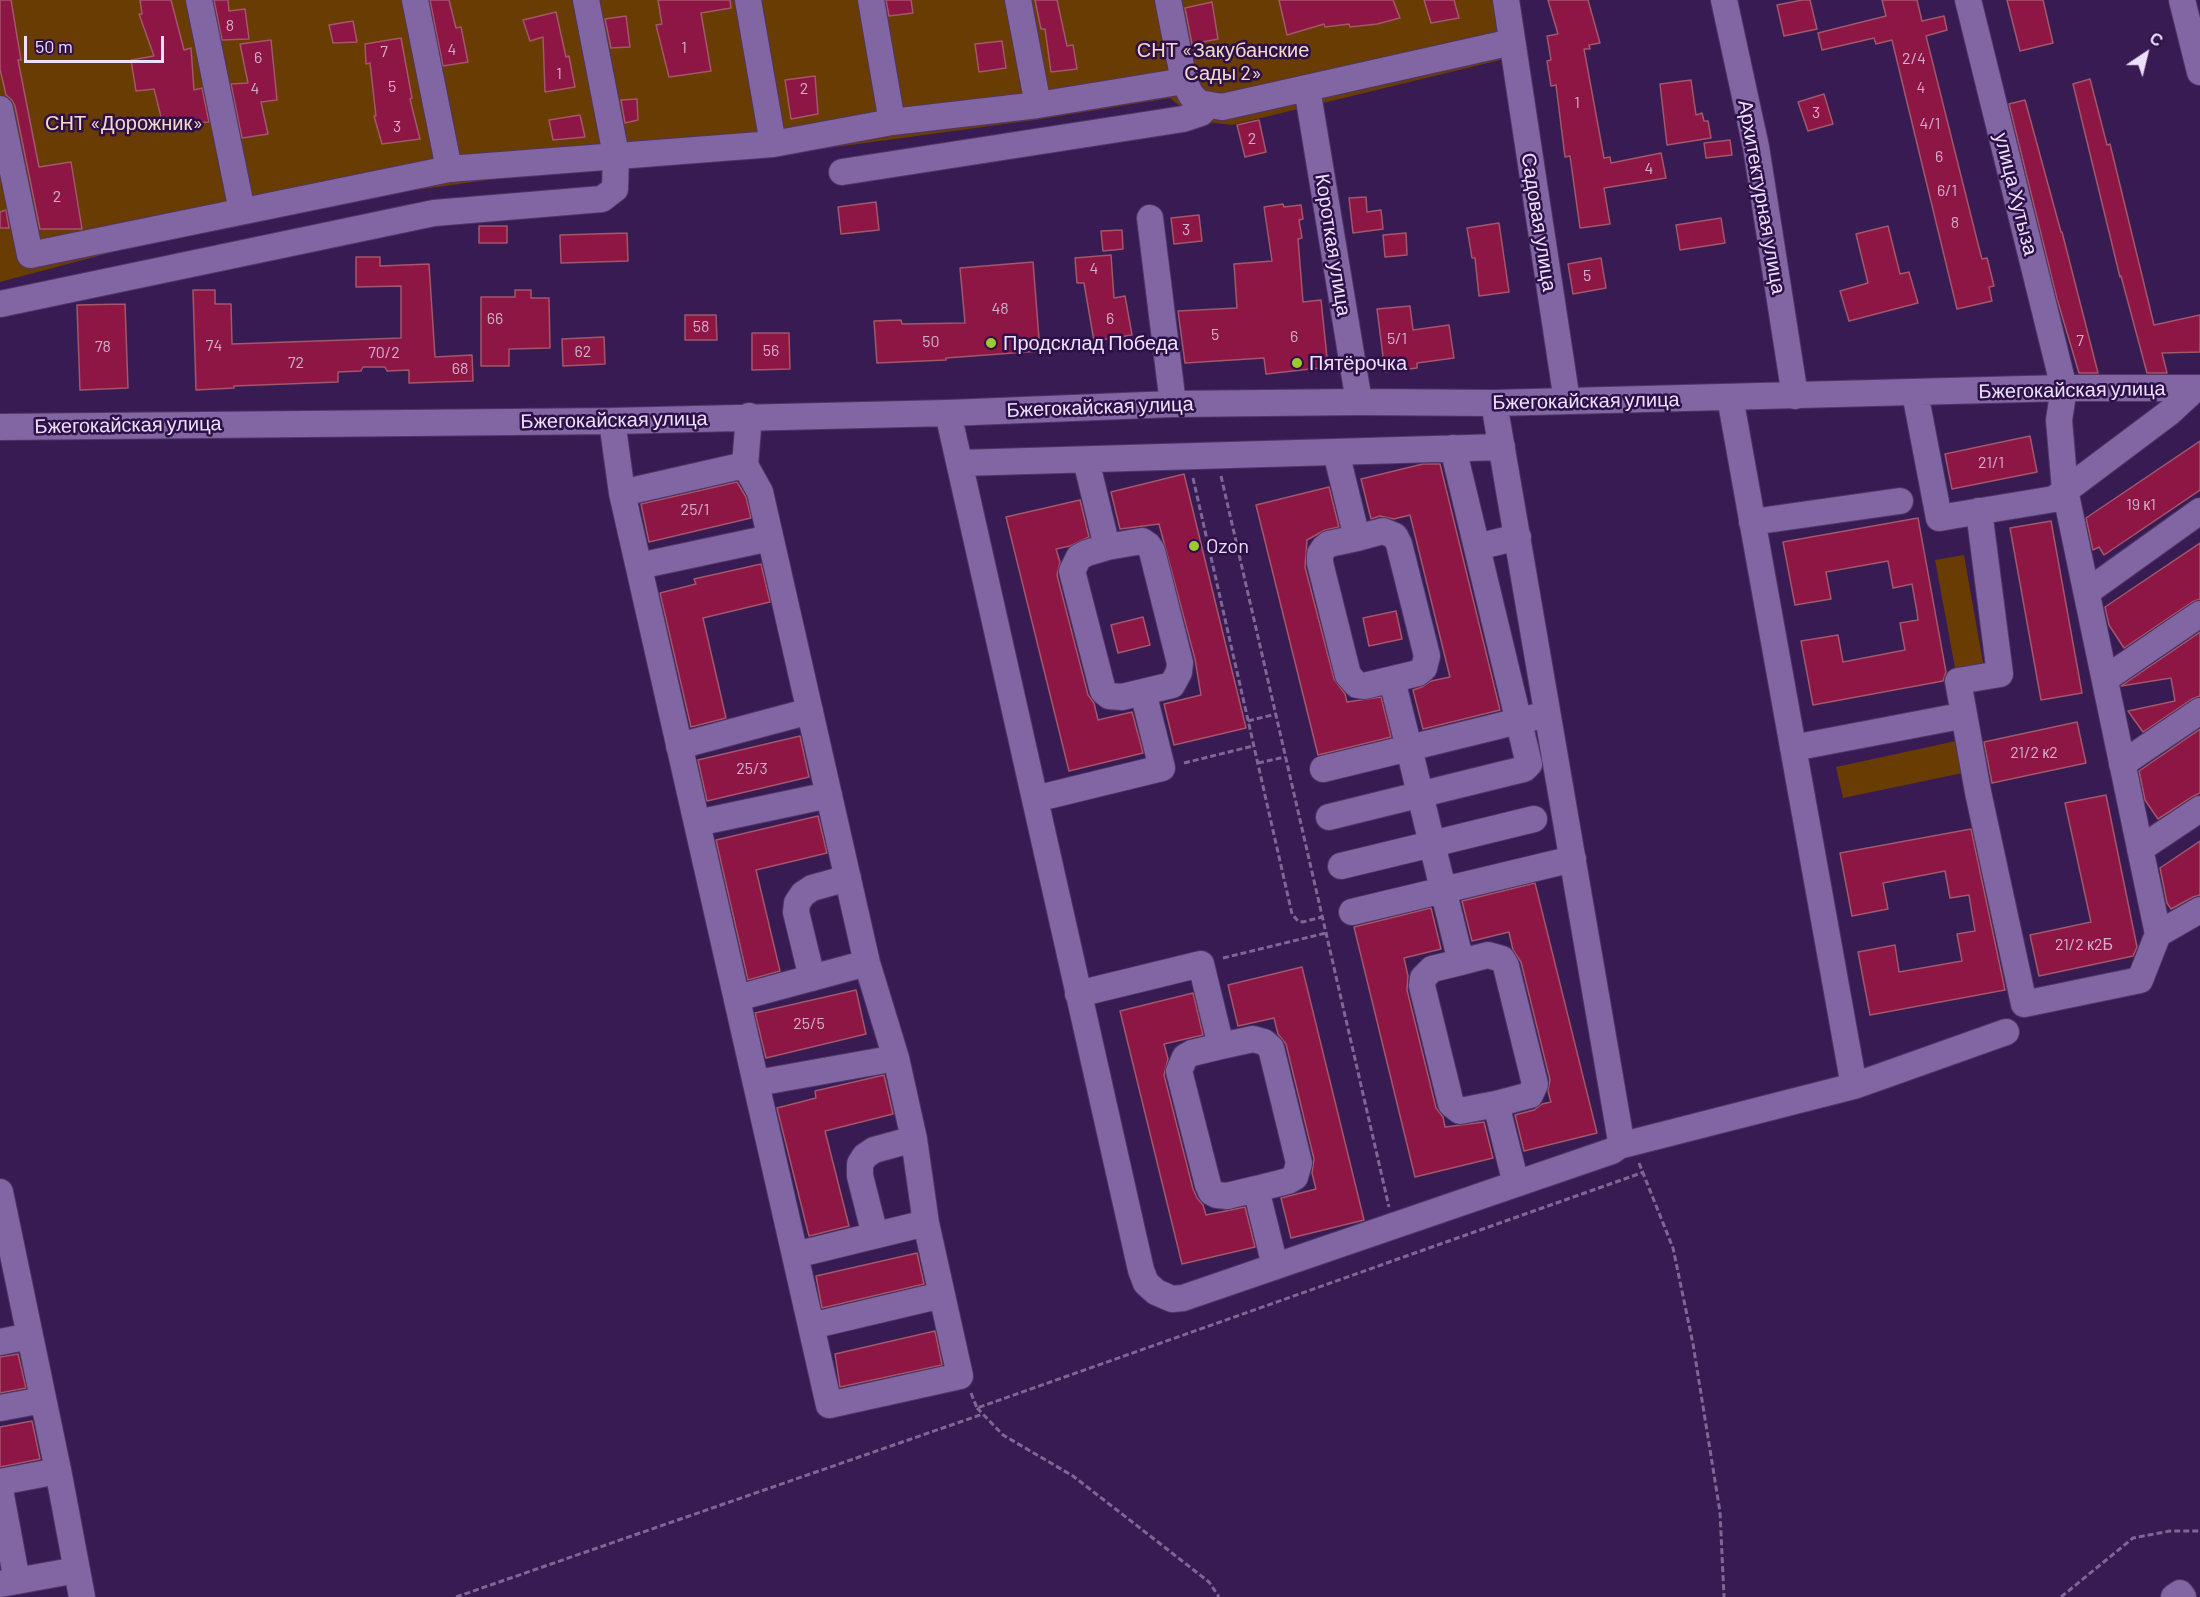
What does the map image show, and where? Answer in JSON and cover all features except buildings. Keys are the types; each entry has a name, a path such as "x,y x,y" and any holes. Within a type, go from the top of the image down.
{"street":[{"path":"199,0 242,211"},
{"path":"415,0 449,169"},
{"path":"0,304 434,213 602,199 615,189 616,155 586,0"},
{"path":"748,0 774,144"},
{"path":"871,0 892,122"},
{"path":"1018,0 1037,97"},
{"path":"1168,0 1184,81 1199,103 1222,107 1512,42"},
{"name":"Садовая улица","path":"1506,0 1567,401"},
{"name":"Архитектурная улица","path":"1724,0 1756,147 1795,396"},
{"name":"улица Хутыза","path":"1968,0 2064,388"},
{"path":"2182,0 2200,72"},
{"path":"0,109 30,255 449,169 774,144 1037,97 1184,81"},
{"name":"Короткая улица","path":"1307,88 1359,402"},
{"path":"842,172 1183,119 1201,112 1209,105"},
{"path":"1150,218 1173,404"},
{"path":"1979,511 2000,674 1958,681 1978,792 2024,1004 2140,980 2158,934 2066,490 2059,420 2064,388"},
{"name":"Бжегокайская улица","path":"0,427 612,421 948,413 1173,404 1494,403 2064,388 2198,388"},
{"path":"1915,393 1940,518 2054,499 2170,412 2198,388"},
{"path":"1730,397 1854,1086"},
{"path":"1494,403 1620,1132 1619,1146"},
{"path":"948,413 1141,1270 1146,1283 1164,1297 1183,1298 1612,1151 1619,1146 1854,1086 2006,1032"},
{"path":"612,421 622,493 829,1405 960,1376 926,1223 914,1139 896,1058 867,963 760,492 745,465 749,417"},
{"path":"960,463 1502,447"},
{"path":"1329,817 1524,770 1529,764 1453,448"},
{"path":"1336,452 1357,538"},
{"path":"1086,460 1107,548"},
{"path":"622,493 745,465"},
{"path":"1752,522 1900,501"},
{"path":"2087,592 2200,511"},
{"path":"1383,531 1395,536 1399,544 1427,656 1424,668 1418,673 1364,686 1357,685 1348,675 1320,563 1320,554 1329,544 1357,538 1383,531"},
{"path":"1477,547 1518,537"},
{"path":"639,567 771,538"},
{"path":"1142,541 1148,544 1155,562 1179,663 1179,672 1172,685 1122,697 1109,696 1103,691 1072,571 1075,562 1087,553 1107,548 1142,541"},
{"path":"2105,679 2200,614"},
{"path":"1392,680 1461,962"},
{"path":"1035,799 1162,768 1143,692"},
{"path":"679,746 810,711"},
{"path":"2122,764 2200,711"},
{"path":"1323,769 1548,714"},
{"path":"1793,748 1950,718"},
{"path":"697,823 829,795"},
{"path":"2140,849 2200,809"},
{"path":"1341,866 1534,819"},
{"path":"1352,912 1573,859"},
{"path":"813,978 796,912 797,903 803,894 812,888 848,878"},
{"path":"2158,934 2200,910"},
{"path":"1488,955 1502,959 1506,966 1535,1084 1530,1095 1497,1104 1460,1112 1451,1104 1422,986 1424,978 1432,969 1488,955"},
{"path":"737,998 867,963"},
{"path":"1078,993 1201,964 1221,1046"},
{"path":"1253,1038 1264,1042 1271,1048 1299,1163 1298,1171 1288,1181 1227,1196 1211,1192 1179,1071 1185,1057 1221,1046 1253,1038"},
{"path":"757,1083 896,1058"},
{"path":"1497,1104 1516,1184"},
{"path":"875,1235 860,1176 860,1164 865,1155 874,1150 914,1139"},
{"path":"1256,1189 1275,1266"},
{"path":"0,1193 6,1254 30,1336 82,1597"},
{"path":"795,1255 926,1223"},
{"path":"811,1326 942,1295"},
{"path":"0,1342 30,1336"},
{"path":"0,1408 43,1400"},
{"path":"0,1482 58,1471"},
{"path":"0,1490 9,1583 77,1570"},
{"path":"2174,1597 2180,1593 2183,1597"}],"path":[{"path":"1217,456 1393,1226"},
{"path":"1188,457 1292,914 1298,921 1303,922 1322,917"},
{"path":"1248,721 1276,714"},
{"path":"1162,768 1254,746"},
{"path":"1258,764 1286,757"},
{"path":"1201,964 1326,933"},
{"path":"1619,1146 1634,1151 1673,1248 1693,1344 1720,1512 1724,1597"},
{"path":"977,1408 1644,1172"},
{"path":"960,1376 977,1408 1003,1435 1073,1476 1209,1582 1219,1597"},
{"path":"456,1597 983,1414"},
{"path":"2061,1597 2133,1538 2170,1531 2200,1531"}],"green space":[{"name":"СНТ «Дорожник»","path":"0,0 1520,0 1517,56 1232,125 1198,121 1170,98 1042,119 770,156 531,174 344,200 128,248 0,282"},
{"path":"1964,555 1984,668 1956,673 1935,560"},
{"path":"1956,741 1963,773 1843,798 1836,767"}],"place":[{"name":"Продсклад Победа","path":"991,343"},
{"name":"Пятёрочка","path":"1297,363"},
{"name":"Ozon","path":"1194,546"}],"park label":[{"name":"СНТ «Закубанские Сады 2»","path":"1223,62"}]}
